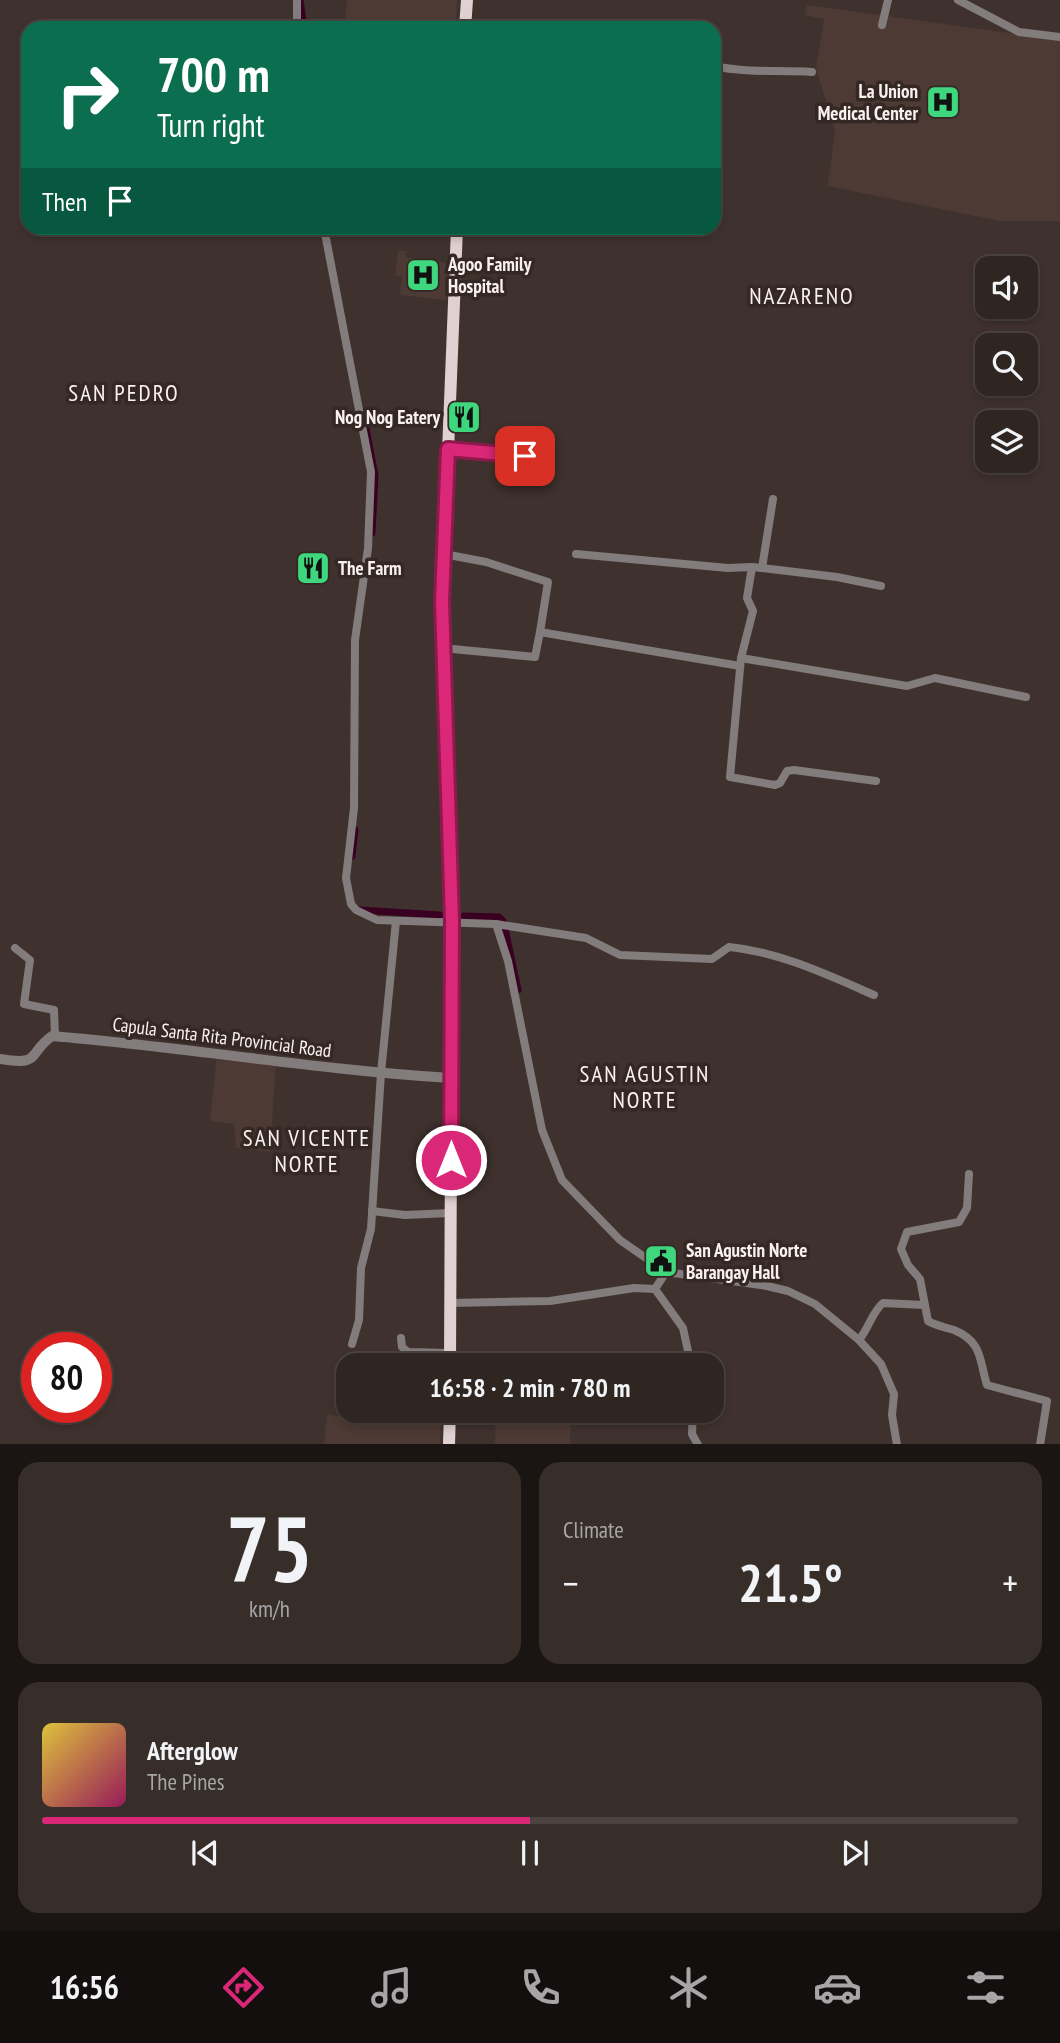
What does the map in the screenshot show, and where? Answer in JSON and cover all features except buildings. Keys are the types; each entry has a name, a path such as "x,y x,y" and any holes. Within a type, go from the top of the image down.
{"highway":[{"path":"466,21 467,0"},
{"path":"450,1353 452,921 442,649 457,235"},
{"path":"449,1444 450,1423"}],"street":[{"path":"296,0 297,21"},
{"path":"882,25 888,0"},
{"path":"958,0 1019,32 1060,37"},
{"path":"721,67 743,71 763,69 811,72"},
{"path":"325,235 371,472 368,548 355,640 353,828 346,878 351,904 368,917 396,921 496,924 586,938 620,954 712,959 729,947 770,954 829,974 874,995"},
{"path":"448,449 525,456"},
{"path":"773,499 747,598 753,611 741,662 730,776 775,785 780,783 787,771 794,770 876,780"},
{"path":"442,649 535,657 548,582 486,562 444,554"},
{"path":"576,554 728,568 757,567 837,577 881,586"},
{"path":"540,632 907,686 935,678 1026,697"},
{"path":"352,1343 359,1320 360,1268 372,1211 381,1073 396,921"},
{"path":"496,924 508,961 542,1130 554,1166 574,1195 620,1240 666,1272 788,1291 815,1304 859,1340 881,1364 894,1394 892,1415 897,1444"},
{"path":"0,1059 28,1061 39,1052 48,1038 55,1036 54,1010 24,1004 30,960 15,948"},
{"name":"Capula Santa Rita Provincial Road","path":"55,1036 381,1073 451,1078"},
{"path":"969,1174 967,1208 959,1222 916,1228 907,1232 901,1248 908,1265 920,1279 928,1321 964,1335 972,1342 984,1363 987,1385 1047,1401 1040,1444"},
{"path":"372,1211 405,1215 451,1213"},
{"path":"654,1289 666,1272"},
{"path":"450,1303 550,1301 634,1288 654,1289"},
{"path":"654,1289 683,1328 688,1353"},
{"path":"859,1340 874,1319 875,1309 883,1303 924,1305"},
{"path":"401,1338 402,1347 414,1353"},
{"path":"692,1423 692,1434 698,1444"}],"shaded area":[{"path":"347,0 457,0 456,21 346,21"},
{"name":"La Union Medical Center","path":"807,5 1060,40 1060,221 1000,221 828,186 835,130 816,68 824,19 805,15"},
{"name":"Agoo Family Hospital","path":"398,251 406,251 405,257 450,264 446,300 400,295 402,276 395,275"},
{"path":"217,1053 276,1061 270,1152 236,1148 234,1124 210,1121"},
{"path":"327,1415 336,1416 336,1423 441,1423 440,1444 324,1444"},
{"path":"496,1423 571,1423 570,1444 495,1444"}],"waterway":[{"path":"300,0 303,21"},
{"path":"363,413 375,476 372,533"},
{"path":"352,856 355,830"},
{"path":"361,910 440,915"},
{"path":"464,916 499,917 503,921"},
{"path":"505,929 518,990"}],"place":[{"name":"La Union Medical Center","path":"943,102"},
{"name":"Agoo Family Hospital","path":"423,275"},
{"name":"Nog Nog Eatery","path":"464,417"},
{"name":"The Farm","path":"313,568"},
{"name":"San Agustin Norte Barangay Hall","path":"661,1261"}],"district":[{"name":"NAZARENO","path":"802,296"},
{"name":"SAN PEDRO","path":"124,393"},
{"name":"SAN AGUSTIN NORTE","path":"645,1087"},
{"name":"SAN VICENTE NORTE","path":"307,1151"}],"route":[{"path":"451,1160 452,921 442,601 448,449 525,456"}]}
